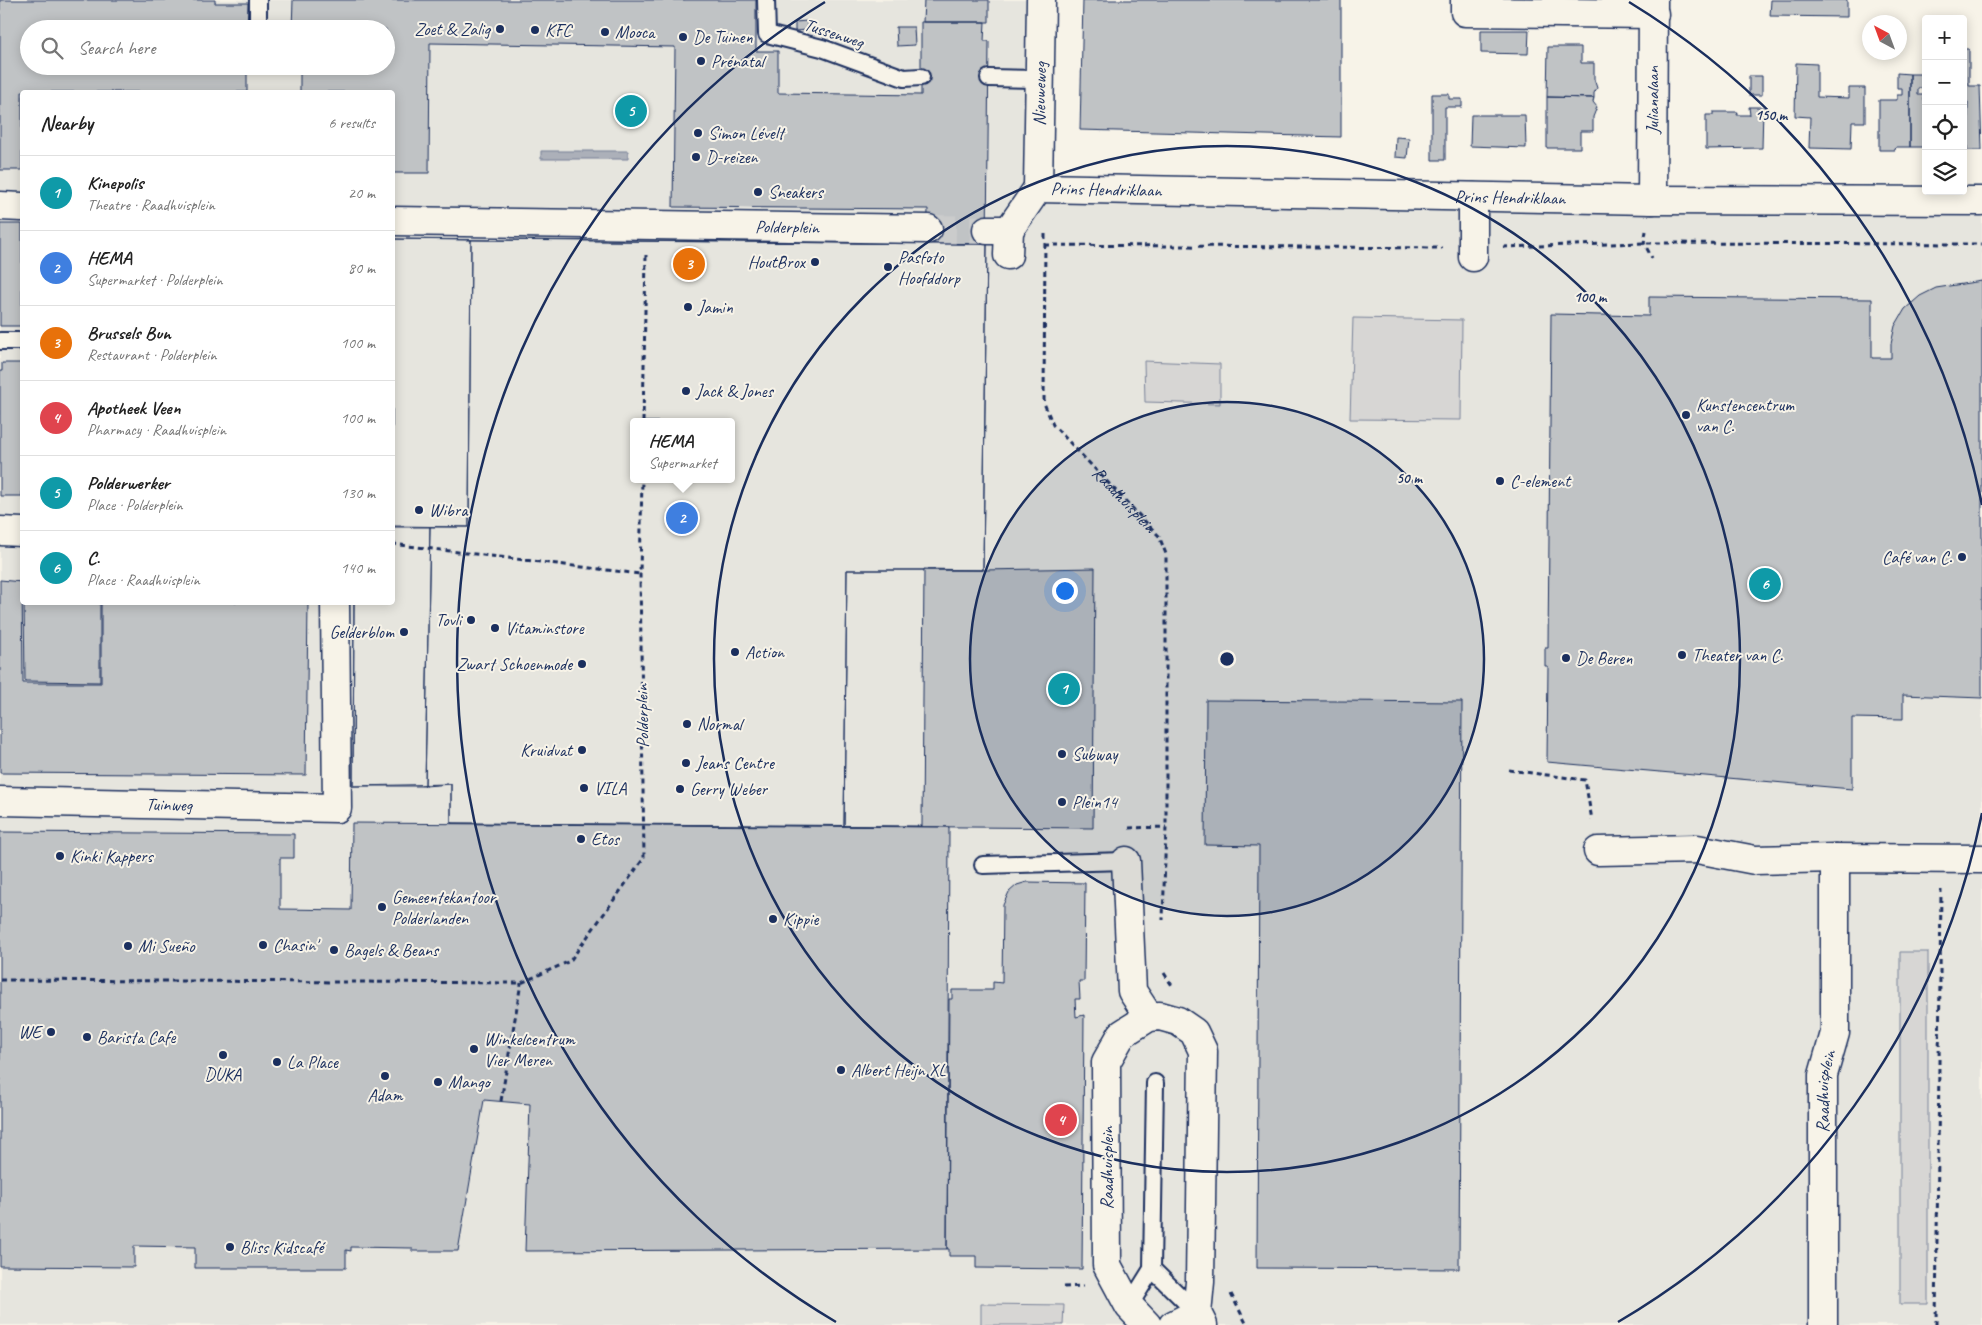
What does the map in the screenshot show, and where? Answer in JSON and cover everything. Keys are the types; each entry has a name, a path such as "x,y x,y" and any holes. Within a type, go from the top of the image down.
{"street":[{"name":"Nieuweweg","path":"1038,188 1041,0"},
{"path":"1465,0 1466,12 1653,7"},
{"name":"Julianalaan","path":"1652,200 1653,7"},
{"path":"1001,238 1038,188"},
{"name":"Prins Hendriklaan","path":"1038,188 1652,200 1982,201"},
{"path":"1473,197 1473,253"},
{"path":"0,206 20,207"},
{"name":"Polderplein","path":"395,221 928,229"},
{"path":"0,531 20,532"},
{"name":"Tuinweg","path":"0,802 337,808 335,605"},
{"path":"1598,851 1696,849 1755,860 1835,858 1982,859"},
{"name":"Raadhuisplein","path":"1824,1325 1823,1075 1835,1033 1835,858"},
{"path":"1126,862 1132,991 1149,1016 1160,1016 1178,1021 1194,1032 1203,1051 1200,1272 1191,1321"},
{"name":"Raadhuisplein","path":"1138,1316 1108,1265 1106,1062 1122,1034 1149,1016"}],"lane":[{"path":"258,0 258,20"},
{"name":"Tussenweg","path":"766,0 767,34 822,48 904,78 921,77"},
{"path":"989,78 1039,79"},
{"path":"0,341 20,341"},
{"path":"983,865 1126,862"},
{"path":"1138,1316 1152,1269 1155,1083"},
{"path":"1152,1269 1191,1321"}],"path":[{"name":"Raadhuisplein","path":"1038,188 1044,208 1044,404 1053,425 1159,536 1166,554 1166,828"},
{"path":"643,418 646,224"},
{"path":"1045,245 1473,253 1644,243 1982,244"},
{"name":"Polderplein","path":"521,983 570,961 644,858 640,574 642,483"},
{"path":"395,544 640,574"},
{"path":"1509,770 1585,780 1598,851"},
{"path":"1936,1325 1941,859"},
{"path":"0,980 521,983 501,1101"}],"shaded area":[{"path":"0,0 1035,0 1037,190 1982,198 1982,1325 0,1325"},
{"path":"541,151 628,151 628,159 541,159"},
{"path":"1353,318 1462,320 1461,420 1350,419"},
{"path":"1144,361 1220,364 1220,404 1145,402"},
{"path":"1900,952 1928,952 1928,1304 1900,1304"},
{"path":"981,1304 1064,1305 1063,1325 981,1325"}],"building":[{"path":"0,0 215,0 215,3 248,3 247,20 20,20 20,75 247,75 247,90 20,90 20,170 0,170"},
{"path":"293,0 756,0 756,51 778,51 778,93 921,95 921,22 985,22 984,41 989,41 987,244 927,244 928,209 673,207 675,47 430,43 429,173 395,173 395,90 300,90 300,75 395,75 395,20 292,20"},
{"path":"924,0 989,0 989,22 923,22"},
{"path":"1083,0 1341,0 1341,137 1080,130"},
{"path":"1771,0 1847,0 1847,17 1770,16"},
{"path":"807,21 807,30 795,31 795,22"},
{"path":"896,27 914,27 915,45 897,46"},
{"path":"1481,30 1529,30 1528,54 1481,53"},
{"path":"1548,47 1581,47 1581,63 1594,63 1594,79 1597,88 1594,98 1547,97"},
{"path":"1967,49 1969,49 1969,86 1980,86 1982,150 1967,150"},
{"path":"1796,63 1817,64 1817,97 1849,98 1849,88 1865,88 1865,122 1852,122 1851,149 1809,148 1810,117 1795,116"},
{"path":"1897,73 1910,74 1910,147 1896,147 1895,150 1879,150 1879,100 1897,100 1897,95 1902,95 1902,88 1897,88"},
{"path":"1910,74 1922,74 1922,88 1918,88 1918,95 1922,95 1922,147 1910,147"},
{"path":"1749,76 1762,76 1762,95 1749,95"},
{"path":"1432,94 1449,94 1449,99 1462,99 1462,107 1445,107 1445,160 1432,160"},
{"path":"1547,97 1594,98 1593,102 1597,107 1593,117 1593,131 1580,131 1580,148 1547,148"},
{"path":"1749,107 1763,107 1762,148 1706,149 1706,115 1713,115 1713,112 1738,112 1737,115 1750,115"},
{"path":"1471,115 1525,115 1526,148 1470,146"},
{"path":"1396,137 1409,138 1407,158 1395,157"},
{"path":"0,224 20,224 20,326 0,326"},
{"path":"395,239 987,244 983,570 847,570 844,826 451,823 451,784 353,786 354,605 395,605"},
{"path":"395,239 471,240 469,527 395,526"},
{"path":"471,240 987,244 983,570 924,569 922,826 451,823 451,784 425,786 430,527 469,527"},
{"path":"1982,281 1982,698 1903,695 1903,719 1852,718 1852,789 1547,762 1548,666 1545,666 1545,648 1548,648 1551,314 1649,316 1649,297 1872,299 1872,358 1891,358 1891,344 1895,326 1905,309 1920,296 1936,288"},
{"path":"2,363 20,363 20,496 0,496 0,371 2,371"},
{"path":"395,527 430,527 425,786 353,786 354,605 395,605"},
{"path":"1095,568 1093,828 844,826 847,570"},
{"path":"0,580 20,582 20,605 22,605 23,683 101,683 101,605 308,605 306,775 0,773"},
{"path":"24,605 100,605 100,682 25,681"},
{"path":"1206,700 1462,702 1459,1269 1257,1268 1259,846 1205,845"},
{"name":"Winkelcentrum Vier Meren","path":"352,823 949,827 947,1249 525,1251 530,1104 484,1100 458,1251 412,1251 412,1248 351,1247 351,1251 346,1250 346,1268 195,1268 195,1247 134,1246 134,1267 0,1266 0,832 294,834 294,858 280,858 280,909 351,910"},
{"path":"1027,882 1085,883 1084,981 1079,981 1080,999 1075,999 1076,1017 1084,1015 1082,1269 976,1268 976,1256 949,1256 949,1249 947,1249 949,999 952,999 952,990 993,990 993,982 1002,983 1003,905 1009,892 1017,885"}],"tunnel":[{"path":"928,229 987,230"}],"place":[{"name":"Zoet & Zalig","path":"500,29"},
{"name":"KFC","path":"535,30"},
{"name":"Mooca","path":"605,32"},
{"name":"De Tuinen","path":"683,37"},
{"name":"Prénatal","path":"701,61"},
{"name":"Polderwerker","path":"631,111"},
{"name":"Simon Lévelt","path":"698,133"},
{"name":"D-reizen","path":"696,157"},
{"name":"Sneakers","path":"758,192"},
{"name":"HoutBrox","path":"815,262"},
{"name":"Brussels Bun","path":"689,264"},
{"name":"Pasfoto Hoofddorp","path":"888,267"},
{"name":"Jamin","path":"688,307"},
{"name":"Jack & Jones","path":"686,391"},
{"name":"Kunstencentrum van C.","path":"1686,415"},
{"name":"C-element","path":"1500,481"},
{"name":"Wibra","path":"419,510"},
{"name":"HEMA","path":"682,518"},
{"name":"Café van C.","path":"1962,557"},
{"name":"C.","path":"1765,584"},
{"name":"Tovli","path":"471,620"},
{"name":"Vitaminstore","path":"495,628"},
{"name":"Gelderblom","path":"404,632"},
{"name":"Action","path":"735,652"},
{"name":"Theater van C.","path":"1682,655"},
{"name":"De Beren","path":"1566,658"},
{"name":"Zwart Schoenmode","path":"582,664"},
{"name":"Kinepolis","path":"1064,689"},
{"name":"Normal","path":"687,724"},
{"name":"Kruidvat","path":"582,750"},
{"name":"Subway","path":"1062,754"},
{"name":"Jeans Centre","path":"686,763"},
{"name":"VILA","path":"584,788"},
{"name":"Gerry Weber","path":"680,789"},
{"name":"Plein14","path":"1062,802"},
{"name":"Etos","path":"581,839"},
{"name":"Kinki Kappers","path":"60,856"},
{"name":"Gemeentekantoor Polderlanden","path":"382,907"},
{"name":"Kippie","path":"773,919"},
{"name":"Chasin'","path":"263,945"},
{"name":"Mi Sueño","path":"128,946"},
{"name":"Bagels & Beans","path":"334,950"},
{"name":"WE","path":"51,1032"},
{"name":"Barista Cafe","path":"87,1037"},
{"name":"Winkelcentrum Vier Meren","path":"474,1049"},
{"name":"DUKA","path":"223,1055"},
{"name":"La Place","path":"277,1062"},
{"name":"Albert Heijn XL","path":"841,1070"},
{"name":"Adam","path":"385,1076"},
{"name":"Mango","path":"438,1082"},
{"name":"Apotheek Veen","path":"1061,1120"},
{"name":"Bliss Kidscafé","path":"230,1247"}]}
